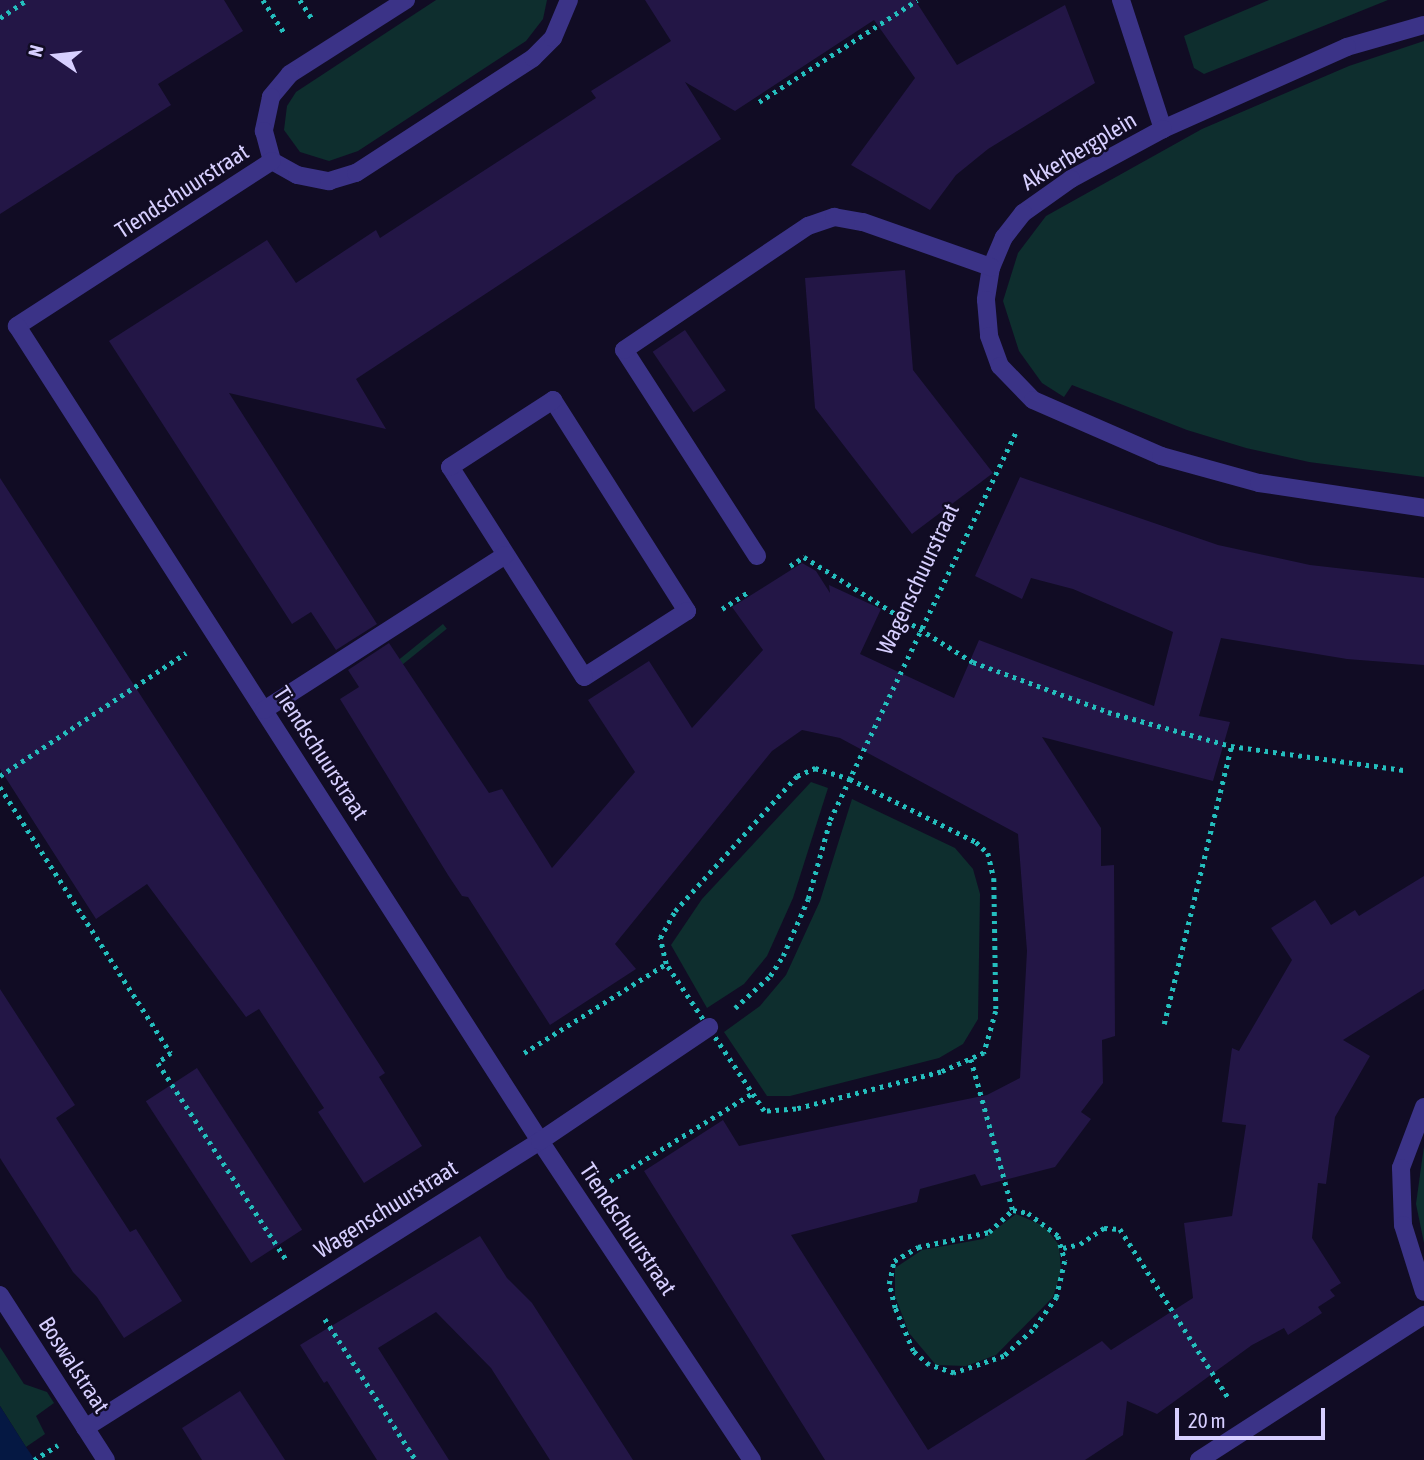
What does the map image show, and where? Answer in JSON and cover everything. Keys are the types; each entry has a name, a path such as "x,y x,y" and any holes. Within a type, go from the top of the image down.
{"street":[{"name":"Tiendschuurstraat","path":"406,0 304,64 271,97 264,131 272,161 296,175 329,181 356,173 533,58 553,38 569,0"},
{"path":"1121,0 1163,129"},
{"name":"Akkerbergplein","path":"1424,25 1347,47 1163,129 1071,179 1023,213 1004,237 991,267 986,300 989,336 1000,366 1033,400 1161,456 1247,480 1349,500 1424,508"},
{"name":"Tiendschuurstraat","path":"272,161 17,326 540,1141 752,1460"},
{"path":"757,556 624,350 808,226 834,217 863,222 991,267"},
{"path":"553,400 687,611 584,677 450,467 553,400"},
{"path":"264,710 505,555"},
{"name":"Wagenschuurstraat","path":"85,1428 540,1141 713,1023"},
{"path":"1424,1107 1401,1168 1402,1226 1424,1292"},
{"name":"Boswalstraat","path":"0,1295 106,1460"},
{"path":"1199,1460 1424,1315"}],"path":[{"path":"0,18 27,0"},
{"path":"263,0 304,64"},
{"path":"759,102 917,0"},
{"name":"Wagenschuurstraat","path":"727,1013 771,976 783,956 808,899 830,820 1033,400"},
{"path":"782,570 804,556 973,662 1050,692 1231,746 1403,770"},
{"path":"687,611 716,612 760,584"},
{"path":"0,776 215,634"},
{"path":"1164,1024 1231,746"},
{"path":"815,768 850,779 976,842 988,853 994,878 996,1011 984,1053 941,1072 796,1110 764,1111 713,1023 666,964 660,938 675,911 797,776 815,768"},
{"path":"0,787 171,1054 158,1063 416,1460"},
{"path":"496,1071 666,964"},
{"path":"971,1059 1013,1210"},
{"path":"579,1200 753,1093"},
{"path":"1013,1210 1028,1213 1049,1226 1063,1248 1062,1288 1017,1346 986,1365 947,1372 929,1365 913,1351 899,1321 890,1284 894,1261 918,1247 989,1232 1013,1210"},
{"path":"1063,1248 1080,1244 1104,1228 1120,1229 1247,1429"},
{"path":"34,1460 55,1447"}],"green space":[{"path":"436,0 547,0 543,19 526,41 358,151 329,161 300,152 284,130 287,106 296,92"},
{"path":"1269,0 1388,0 1204,74 1194,68 1184,36"},
{"path":"1424,41 1424,477 1309,462 1246,448 1187,430 1072,385 1064,397 1042,383 1019,351 1003,301 1018,253 1046,216 1202,129 1349,66"},
{"path":"443,624 447,629 385,679 381,674"},
{"path":"811,782 828,788 793,898 767,956 744,984 707,1008 671,945 702,899"},
{"path":"852,799 955,848 973,869 980,894 978,1019 963,1044 939,1058 790,1096 767,1096 724,1032 760,1006 786,975 820,901"},
{"path":"1424,1146 1424,1243 1416,1204"},
{"path":"1016,1214 1044,1226 1059,1245 1061,1271 1053,1297 996,1355 966,1366 936,1365 909,1333 895,1296 895,1268 922,1250 983,1239"},
{"path":"0,1347 24,1384 47,1392 54,1403 36,1416 45,1434 26,1447 0,1406"}],"water":[{"path":"0,1406 26,1447 35,1460 0,1460"}],"building":[{"path":"0,0 224,0 243,31 158,84 171,105 0,214"},
{"path":"645,0 915,0 957,65 1065,5 1095,83 988,149 956,175 930,210 851,165 915,78 874,20 735,111 685,82 721,139 356,379 386,429 229,393 377,624 336,650 311,612 292,624 109,341 267,240 296,283 376,230 380,238 596,98 591,91 671,41"},
{"path":"905,270 913,370 993,473 912,534 815,408 805,278"},
{"path":"685,330 726,391 693,412 653,352"},
{"path":"1020,477 1218,545 1310,565 1424,578 1424,665 1347,659 1221,638 1199,716 1230,722 1213,781 1042,737 1101,828 1101,866 1114,865 1115,1036 1102,1040 1103,1083 1081,1112 1091,1119 1055,1167 981,1186 975,1174 920,1189 917,1202 791,1235 928,1450 1102,1341 1111,1350 1193,1298 1184,1223 1232,1216 1246,1125 1222,1122 1232,1048 1239,1051 1292,960 1271,928 1315,900 1331,925 1355,910 1359,916 1424,876 1424,989 1343,1040 1370,1056 1335,1117 1326,1184 1318,1183 1312,1238 1341,1283 1330,1290 1335,1296 1318,1307 1322,1313 1288,1335 1284,1328 1252,1345 1157,1414 1127,1401 1123,1435 1085,1460 825,1460 644,1171 723,1120 739,1146 987,1095 1020,1078 1027,951 1018,834 840,738 802,730 772,751 615,944 636,969 550,1025 468,897 462,896 448,875 340,699 359,687 348,670 389,643 489,793 502,789 552,868 635,772 588,700 649,661 692,728 763,650 732,607 802,563 816,571 830,593 829,585 881,609 860,654 954,698 979,640 1154,706 1173,632 1073,589 1031,578 1022,599 975,576"},
{"path":"0,478 385,1073 379,1077 422,1146 364,1183 318,1112 324,1108 259,1009 246,1017 147,884 96,919 0,769"},
{"path":"0,989 75,1105 56,1118 130,1232 136,1229 182,1301 124,1338 97,1297 73,1272 0,1158"},
{"path":"197,1068 302,1230 251,1263 146,1101"},
{"path":"480,1236 507,1278 532,1303 633,1460 550,1460 491,1368 436,1312 378,1348 449,1460 377,1460 327,1381 324,1383 300,1345"},
{"path":"240,1391 285,1460 202,1460 182,1428"}]}
